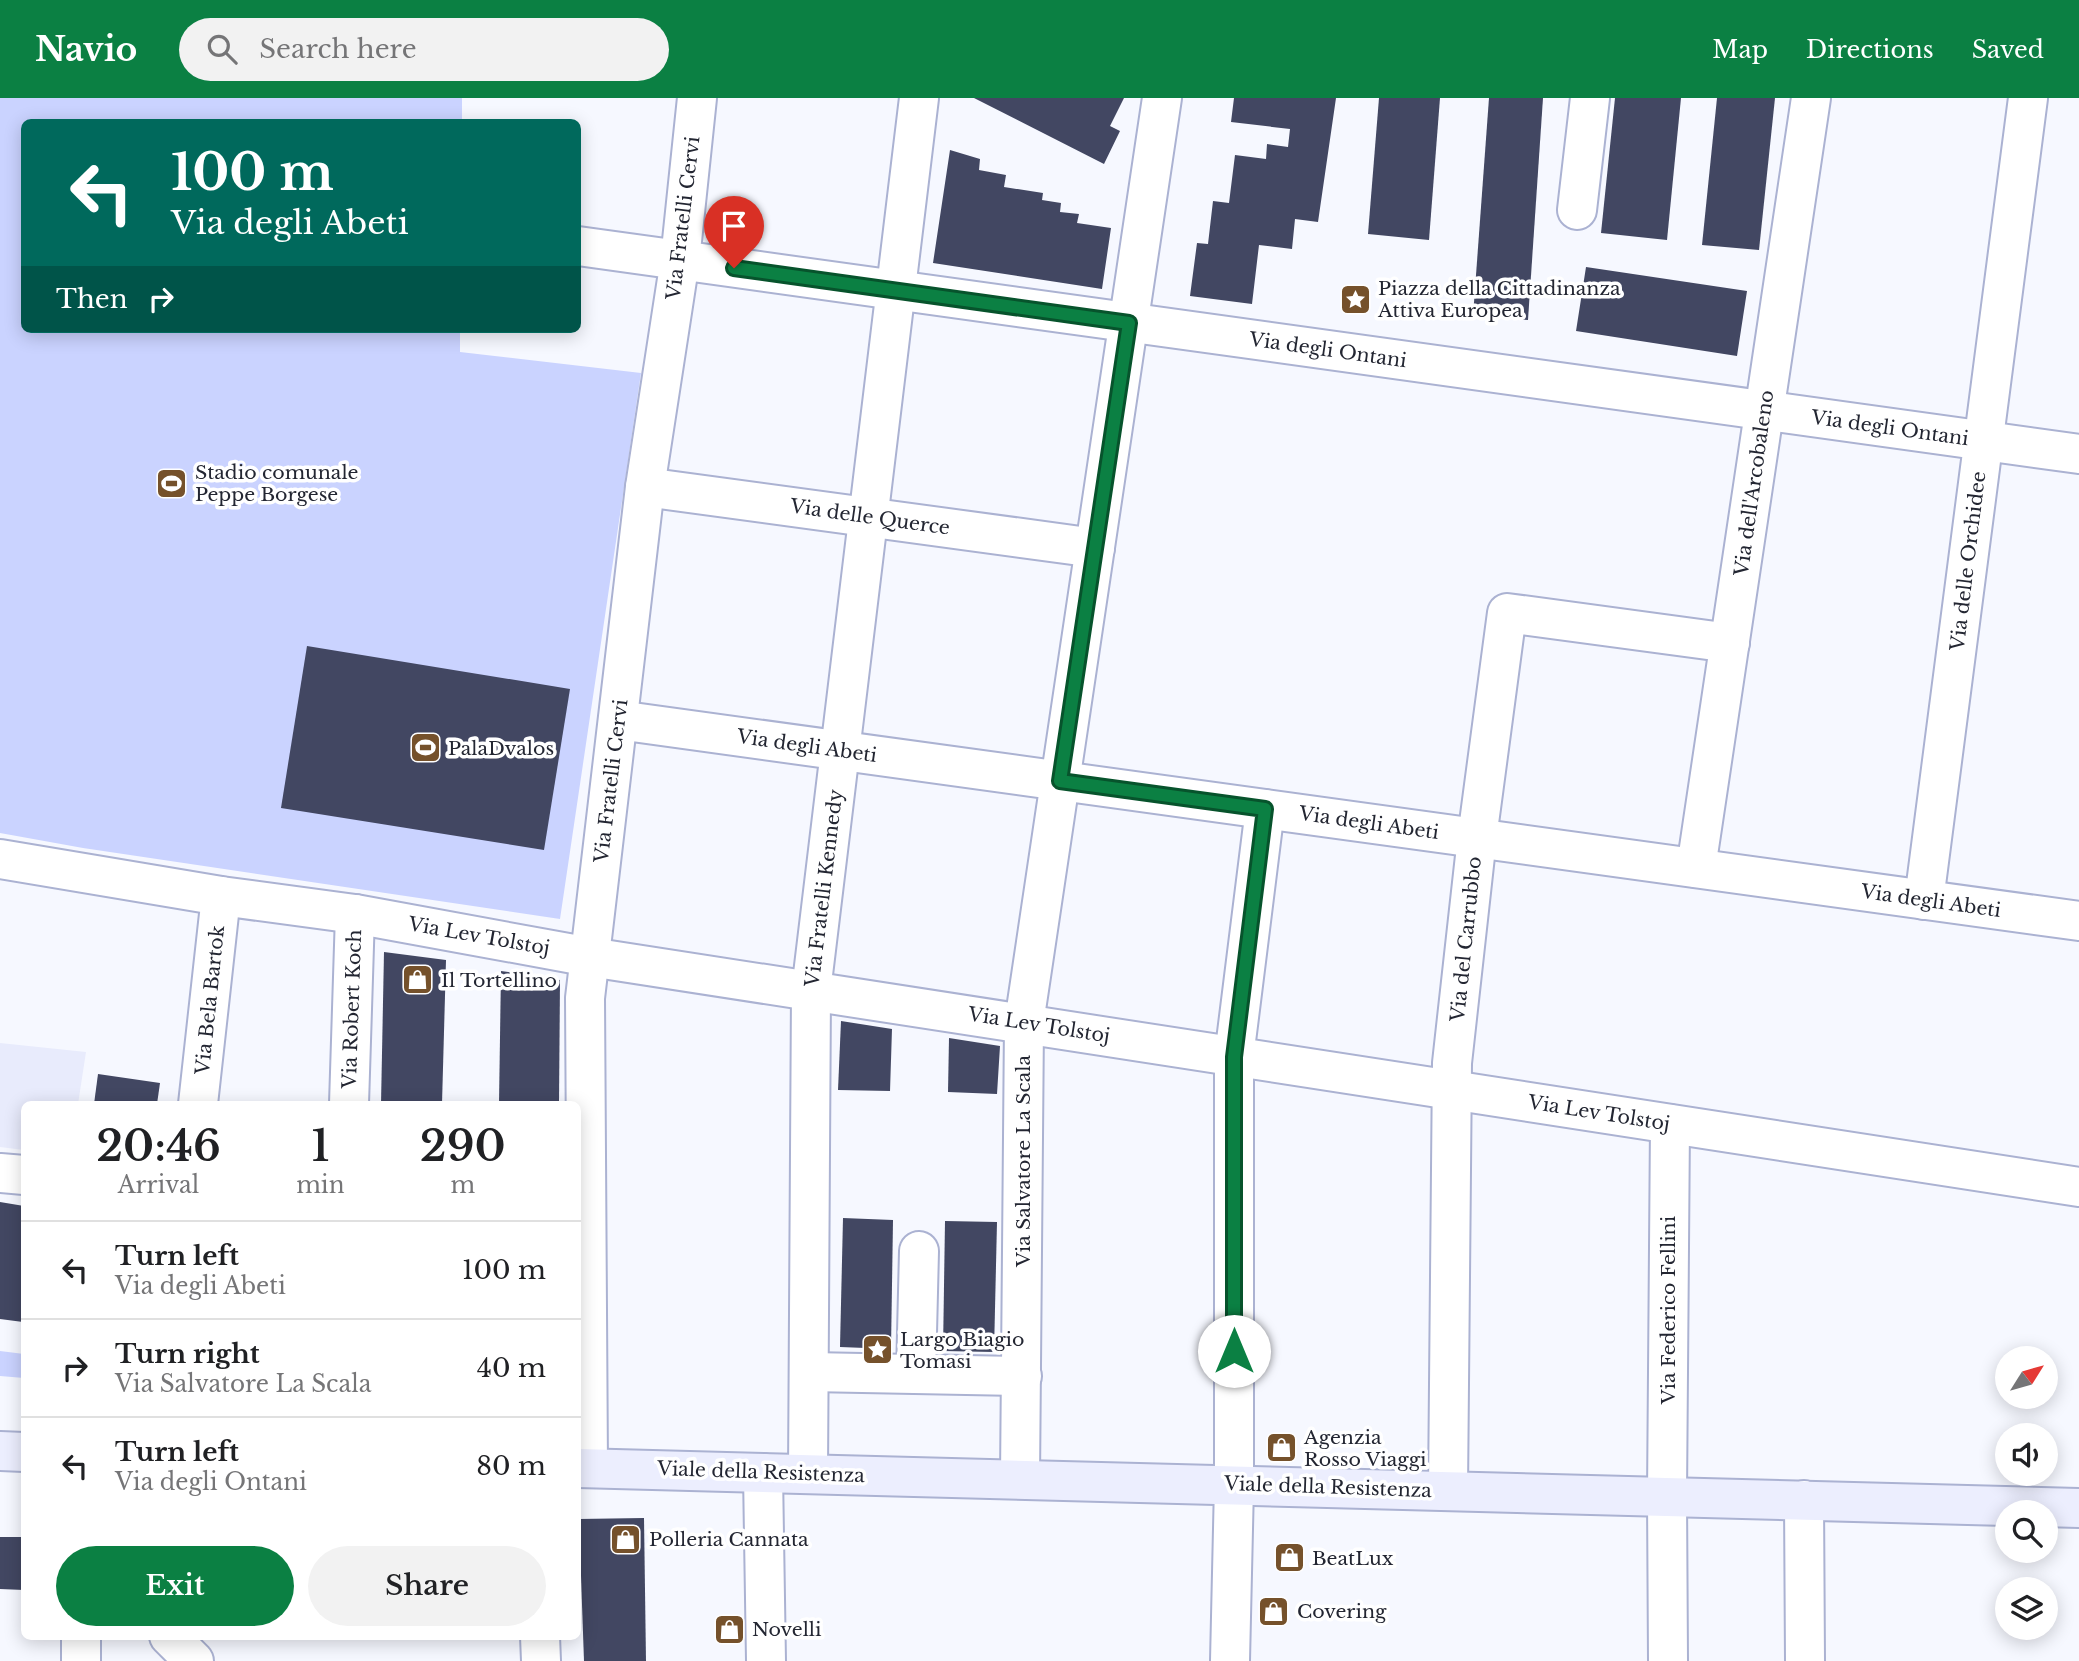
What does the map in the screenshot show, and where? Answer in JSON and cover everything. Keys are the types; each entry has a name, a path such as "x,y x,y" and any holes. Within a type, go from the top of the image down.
{"street":[{"name":"Via Fratelli Cervi","path":"583,1467 582,1226 586,998 645,487 680,260 698,98"},
{"name":"Via Fratelli Kennedy","path":"808,1474 811,991 919,98"},
{"name":"Via Salvatore La Scala","path":"1020,1479 1024,1023 1162,98"},
{"path":"1577,210 1590,98"},
{"name":"Via dell'Arcobaleno","path":"1696,868 1811,98"},
{"name":"Via delle Orchidee","path":"1924,900 2028,98"},
{"name":"Via degli Ontani","path":"581,246 2079,454"},
{"name":"Via delle Querce","path":"645,487 1095,548"},
{"name":"Via del Carrubbo","path":"1448,1491 1452,1063 1477,838 1507,613 1730,643"},
{"name":"Via degli Abeti","path":"618,720 2079,921"},
{"path":"1230,1661 1234,1485 1234,1057 1265,809"},
{"name":"Via Lev Tolstoj","path":"0,859 221,896 355,914 590,957 2079,1187"},
{"name":"Via Bela Bartok","path":"198,1101 221,896"},
{"name":"Via Robert Koch","path":"349,1101 355,914"},
{"name":"Via Federico Fellini","path":"1668,1661 1670,1124"},
{"path":"0,1173 21,1175"},
{"path":"916,1374 919,1251"},
{"path":"810,1372 1021,1376"},
{"path":"0,1451 21,1452"},
{"name":"Viale della Resistenza","path":"583,1467 2079,1508"},
{"path":"763,1473 766,1661"},
{"path":"1804,1500 1805,1661"},
{"path":"81,1640 81,1661"},
{"path":"173,1640 194,1661"},
{"path":"540,1640 541,1661"}],"shaded area":[{"path":"0,98 462,98 462,119 21,119 21,333 460,333 460,352 641,373 560,919 83,848 0,833"},
{"path":"0,1043 86,1052 78,1101 21,1101 21,1150 0,1147"},
{"path":"0,1351 21,1354 21,1378 0,1376"}],"building":[{"path":"974,98 1124,98 1110,126 1120,131 1104,164"},
{"path":"1234,98 1336,98 1318,222 1295,219 1292,249 1259,245 1252,304 1190,296 1197,243 1208,244 1213,201 1229,203 1235,155 1266,159 1267,144 1288,147 1290,129 1231,122"},
{"path":"1379,98 1440,98 1429,240 1368,234"},
{"path":"1489,98 1543,98 1528,320 1473,316"},
{"path":"1615,98 1681,98 1667,240 1601,233"},
{"path":"1717,98 1775,98 1759,250 1702,245"},
{"path":"950,150 980,159 979,170 1006,175 1004,187 1043,193 1042,200 1061,203 1060,212 1079,214 1077,223 1111,228 1102,289 933,263"},
{"path":"1586,267 1747,291 1737,356 1576,331"},
{"name":"PalaDvalos","path":"307,646 570,689 544,850 281,808"},
{"path":"384,952 446,960 442,1101 381,1101"},
{"path":"501,971 560,980 559,1101 499,1101"},
{"path":"841,1021 892,1029 890,1091 838,1090"},
{"path":"949,1038 1000,1046 997,1094 948,1092"},
{"path":"98,1074 160,1083 157,1101 94,1101"},
{"path":"0,1202 21,1206 21,1322 0,1319"},
{"path":"843,1218 893,1220 891,1349 840,1347"},
{"path":"945,1221 997,1222 994,1352 943,1351"},
{"path":"644,1518 646,1661 584,1661 581,1519"},
{"path":"0,1537 21,1537 21,1590 0,1589"}],"place":[{"name":"Piazza della Cittadinanza Attiva Europea","path":"1355,299"},
{"name":"Stadio comunale Peppe Borgese","path":"172,483"},
{"name":"PalaDvalos","path":"425,748"},
{"name":"Il Tortellino","path":"418,980"},
{"name":"Largo Biagio Tomasi","path":"877,1350"},
{"name":"Agenzia Rosso Viaggi","path":"1281,1448"},
{"name":"Polleria Cannata","path":"626,1539"},
{"name":"BeatLux","path":"1289,1558"},
{"name":"Covering","path":"1274,1611"},
{"name":"Novelli","path":"729,1629"}],"route":[{"path":"734,268 1129,323 1060,781 1265,809 1234,1057 1234,1351"}]}
